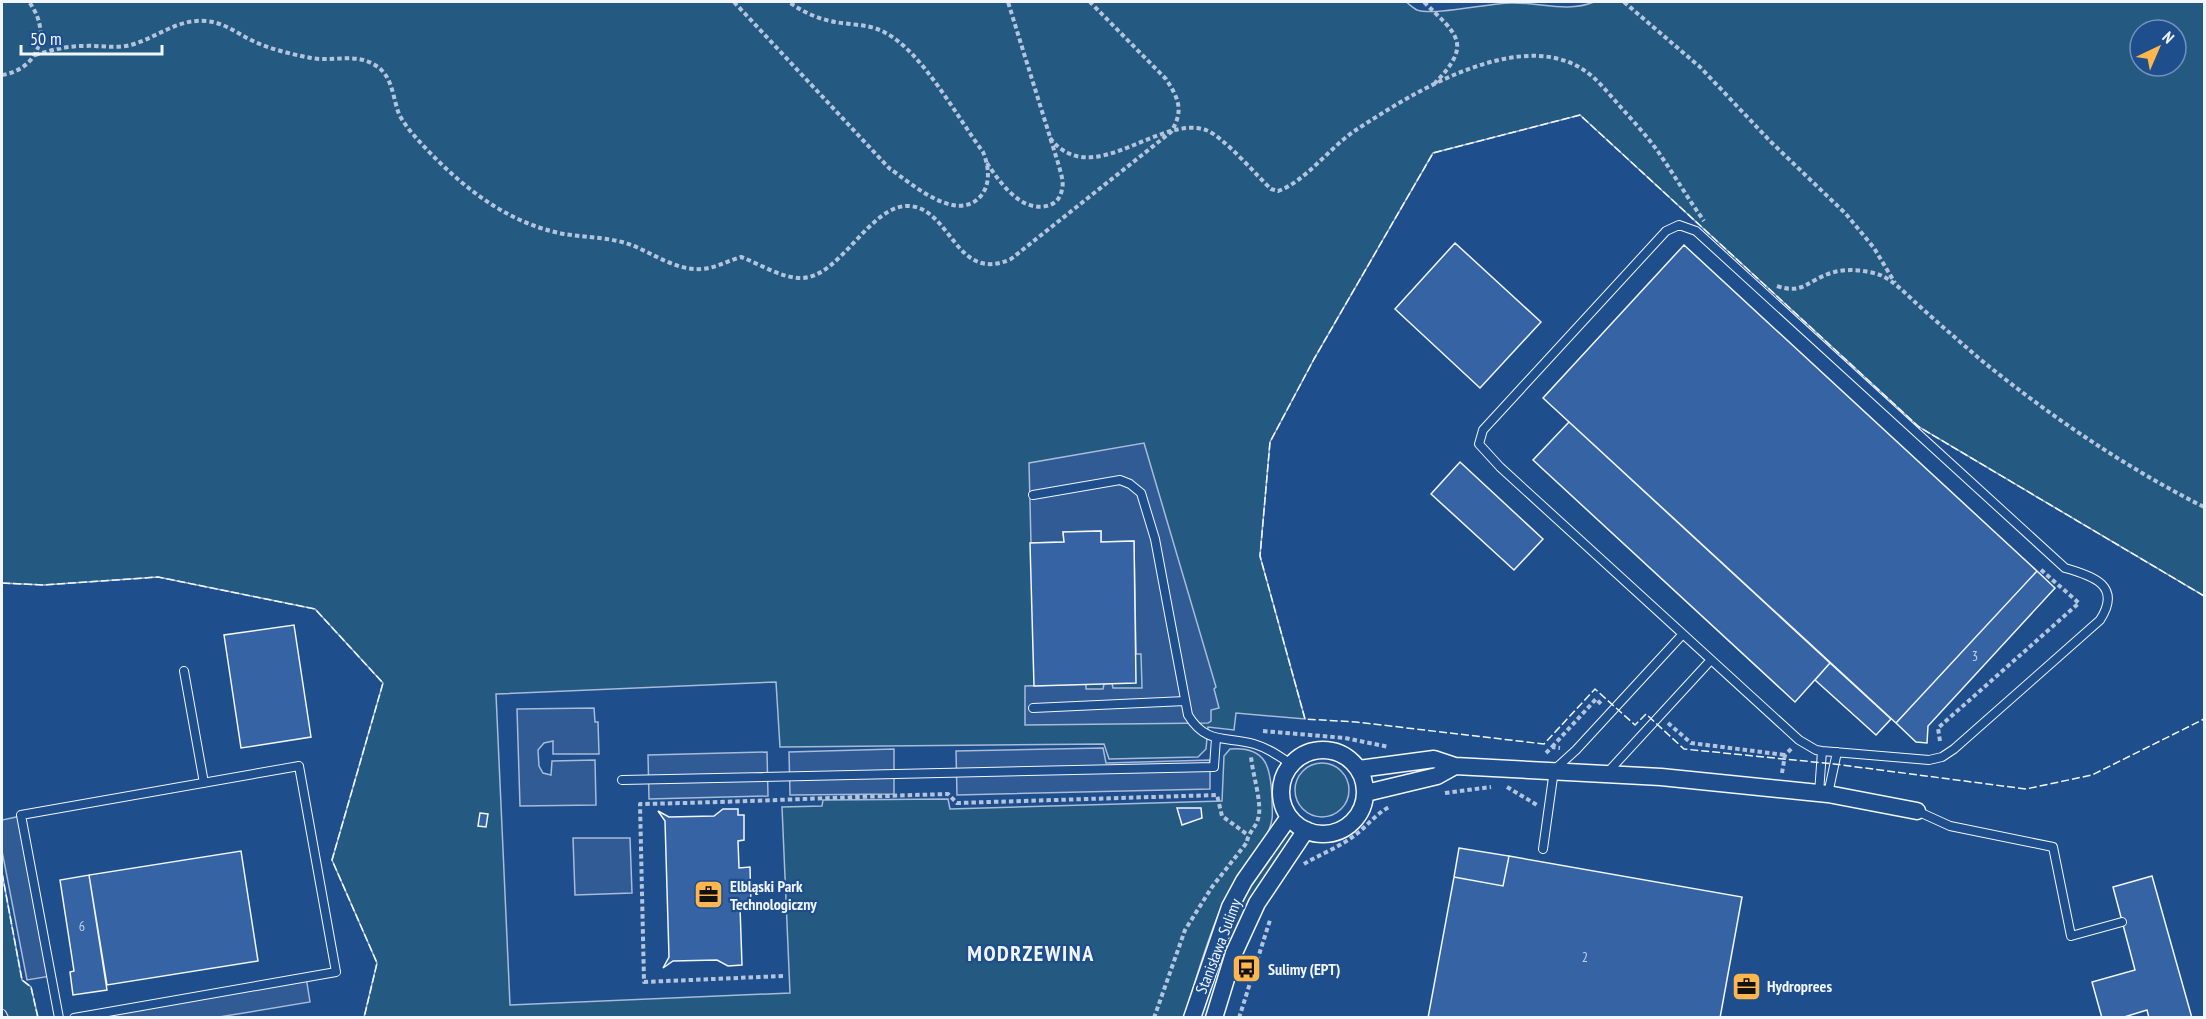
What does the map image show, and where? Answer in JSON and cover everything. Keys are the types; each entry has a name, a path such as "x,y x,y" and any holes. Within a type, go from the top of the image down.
{"street":[{"path":"1318,750 1334,751 1348,758 1359,769 1366,793 1363,807 1356,819 1346,827 1333,833 1319,834 1297,825 1289,817 1283,804 1281,790 1284,777 1291,764 1303,754 1318,750"},
{"path":"1359,769 1434,759 1455,766 1661,777 1824,793 1917,812"},
{"path":"1366,793 1437,776 1455,766"},
{"name":"Stanisława Sulimy","path":"1192,1017 1230,907 1244,881 1289,817"},
{"name":"Stanisława Sulimy","path":"1214,1017 1234,952 1257,903 1306,830"}],"lane":[{"path":"1680,225 1696,231 2065,568 2085,573 2099,581 2107,592 2109,607 2100,620 1954,749 1942,757 1929,760 1816,750 1788,732 1682,635 1500,467 1479,444 1483,430 1666,231 1680,225"},
{"path":"1034,495 1120,480 1130,484 1141,493 1155,539 1188,715 1195,728 1216,738 1253,744 1271,751 1291,764"},
{"path":"1543,849 1554,770 1576,750 1682,635"},
{"path":"1605,775 1710,661"},
{"path":"184,671 204,783"},
{"path":"1033,708 1185,701"},
{"path":"622,780 1214,767 1216,738"},
{"path":"1822,751 1824,793"},
{"path":"1824,793 1837,752"},
{"path":"59,1017 21,815 299,766 336,972 74,1017"},
{"path":"1917,812 1950,826 2053,847 2071,936 2122,922"}],"path":[{"path":"2,75 25,67 35,55 42,38 40,23 29,2"},
{"path":"734,2 890,168 920,190 947,204 962,207 981,196 986,187 987,163"},
{"path":"789,2 814,16 833,22 869,26 883,31 901,43 934,82 1001,183 1021,201 1032,207 1049,206 1059,198 1062,191 1061,174 1008,2"},
{"path":"35,55 70,46 118,48 138,43 189,21 205,21 219,23 251,40 295,54 328,60 362,59 375,64 386,75 400,115 418,141 487,202 507,214 564,234 602,237 641,248 671,265 690,269 718,266 741,257 793,278 805,278 828,267 884,214 896,208 909,206 928,212 957,248 966,255 988,264 1001,264 1011,259 1171,132 1178,121 1179,110 1173,89 1166,79 1090,2"},
{"path":"1424,2 1452,28 1456,36 1455,58 1433,85"},
{"path":"1624,2 1700,67 1771,142 1846,214 1874,248 1896,286"},
{"path":"1050,138 1065,152 1091,157 1108,155 1171,132 1190,129 1208,131 1217,136 1271,189 1278,191 1293,184 1341,140 1433,85 1487,64 1508,59 1547,57 1579,67 1594,77 1660,154 1707,224"},
{"path":"1767,280 1785,289 1794,290 1831,273 1854,270 1882,275 1980,359 2053,414 2128,465 2205,507"},
{"path":"1434,795 1476,788 1507,787 1535,805 1549,807"},
{"path":"783,976 644,982 640,804 790,801 948,794 957,802 1217,795 1222,816 1248,835"},
{"path":"1302,866 1349,840 1364,829 1377,813 1396,802"},
{"path":"1154,1017 1185,930 1212,886 1248,841 1253,844"},
{"path":"1239,1017 1271,916"}],"shaded area":[{"path":"2,2 1406,2 1417,10 1436,11 1511,3 1574,7 1594,2 2204,2 2204,596 1919,427 1580,115 1433,153 1314,359 1270,442 1260,556 1305,719 1236,713 1234,730 1208,727 1206,749 1198,757 1109,759 1104,744 780,747 776,682 496,694 510,1005 790,993 782,807 822,806 823,800 948,799 950,809 1222,801 1224,756 1230,749 1252,751 1259,755 1268,769 1272,799 1271,825 1224,902 1209,938 1184,1017 364,1017 377,963 332,860 383,683 315,609 158,577 44,585 2,583"},
{"path":"1144,443 1216,687 1214,689 1219,708 1211,710 1211,721 1208,723 1025,725 1025,686 1086,684 1086,689 1103,689 1104,684 1112,683 1113,688 1142,688 1141,654 1136,654 1134,541 1101,542 1101,531 1063,532 1064,542 1031,543 1029,463"},
{"path":"594,708 595,722 598,722 599,754 553,754 553,741 544,743 538,750 539,766 543,773 551,775 552,761 595,760 596,805 520,806 517,709"},
{"path":"1103,748 1106,763 1210,760 1210,789 957,795 956,751"},
{"path":"894,749 894,794 790,795 789,752"},
{"path":"767,752 768,796 649,799 648,755"},
{"path":"1317,763 1327,763 1341,771 1347,780 1349,790 1347,800 1341,809 1327,817 1317,817 1300,805 1295,795 1295,785 1307,768"},
{"path":"21,816 51,976 27,980 2,851 2,820"},
{"path":"1290,829 1295,833 1209,1017 1197,1018 1240,899"},
{"path":"573,838 630,838 632,893 575,895"},
{"path":"2,873 22,980 31,987 38,1017 2,1017"},
{"path":"306,977 310,1002 219,1017 90,1018"}],"building":[{"path":"1455,243 1541,322 1480,388 1395,309"},
{"path":"1684,245 2037,571 1896,723 1543,398"},
{"path":"1569,422 1830,663 1795,702 1533,460"},
{"path":"1460,462 1543,539 1514,570 1431,494"},
{"path":"1101,531 1101,542 1134,541 1136,683 1034,686 1030,543 1064,542 1063,532"},
{"path":"2037,571 2055,588 1928,726 1927,743 1916,742 1896,723"},
{"path":"294,625 311,737 241,748 224,635"},
{"path":"1830,663 1891,719 1876,735 1815,680"},
{"path":"1177,808 1201,808 1202,818 1182,825"},
{"name":"Elbląski Park Technologiczny","path":"723,809 738,809 738,815 744,815 744,840 738,841 739,868 750,867 751,906 740,907 742,965 728,966 717,960 673,961 663,968 669,957 665,821 658,811 669,817 714,816"},
{"path":"480,813 488,814 486,827 478,826"},
{"path":"1459,848 1509,856 1503,886 1454,877"},
{"path":"241,851 258,961 107,985 89,875"},
{"path":"1509,856 1742,897 1720,1018 1428,1018 1454,877 1503,886"},
{"path":"89,875 107,990 73,995 70,972 74,971 60,880"},
{"path":"2152,876 2192,1018 2149,1018 2147,1010 2121,1018 2102,1018 2092,982 2135,970 2113,887"}],"fence":[{"path":"2204,596 1919,427 1580,115 1433,153 1314,359 1270,442 1260,556 1305,719 1356,722 1544,744 1595,689 1635,725 1646,714 1684,749 1834,764 2026,789 2092,775 2204,719"},
{"path":"2,583 44,585 158,577 315,609 383,683 332,860 377,963 364,1018"},
{"path":"2,873 22,980 31,987 38,1018"}],"place":[{"name":"Elbląski Park Technologiczny","path":"709,895"},
{"name":"Sulimy (EPT)","path":"1247,969"},
{"name":"Hydroprees","path":"1746,986"}],"district":[{"name":"MODRZEWINA","path":"1031,953"}]}
